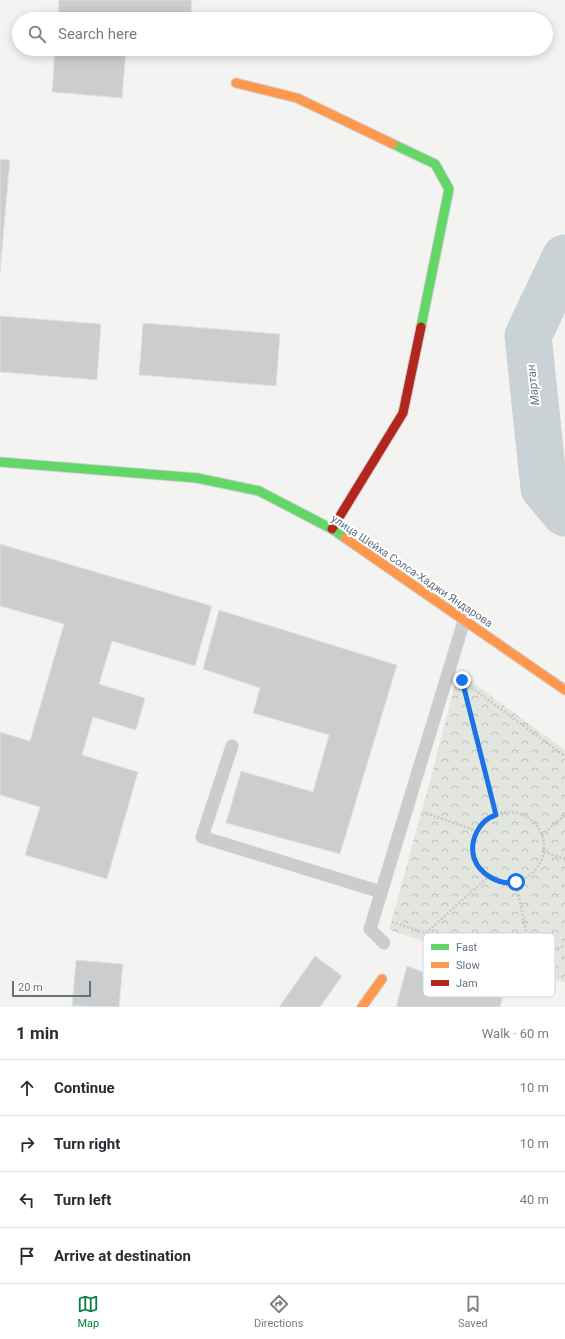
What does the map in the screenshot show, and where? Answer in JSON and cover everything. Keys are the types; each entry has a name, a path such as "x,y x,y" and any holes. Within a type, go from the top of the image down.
{"street":[{"path":"236,83 297,98 435,164 449,189 403,413 332,529"},
{"name":"улица Шейха Солса-Хаджи Яндарова","path":"0,462 205,480 259,491 332,529 464,622 565,690"},
{"path":"362,1007 382,979"}],"lane":[{"path":"384,942 370,929 464,622"},
{"path":"232,746 202,837 381,892"}],"path":[{"path":"496,815 462,680 565,756"},
{"path":"505,811 521,814 534,822 542,835 544,852 538,867 527,878 511,883 496,880 483,872 474,858 473,842 479,827 490,816 496,815 505,811"},
{"path":"542,835 565,815"},
{"path":"544,852 565,859"},
{"path":"390,921 426,933 489,876"},
{"path":"516,882 526,933"},
{"path":"555,950 565,945"}],"green space":[{"path":"458,672 565,750 565,982 555,980 555,933 423,933 423,941 389,930"}],"building":[{"path":"59,0 192,0 191,12 58,12"},
{"path":"55,56 125,56 122,98 52,92"},
{"path":"0,159 10,160 0,272"},
{"path":"0,316 101,324 97,380 0,372"},
{"path":"143,323 280,334 276,386 139,375"},
{"path":"0,544 212,606 195,666 112,641 99,684 145,698 136,730 93,717 82,755 138,772 107,879 25,855 40,807 0,795 0,732 30,741 64,624 0,606"},
{"path":"219,610 397,665 340,854 226,823 241,771 313,792 329,735 253,713 260,688 203,669"},
{"path":"315,956 342,976 320,1007 279,1007"},
{"path":"76,960 123,964 119,1007 72,1006"},
{"path":"407,966 423,972 423,997 503,997 500,1007 396,1007"}],"waterway":[{"name":"Мартан","path":"565,258 528,336 544,488 565,513"}],"traffic: fast":[{"path":"393,144 435,164 449,189 421,327"},
{"path":"0,462 197,478 259,491 332,529 345,538"}],"traffic: slow":[{"path":"236,83 297,98 393,144"},
{"path":"345,538 565,690"},
{"path":"362,1007 382,979"}],"traffic: jam":[{"path":"332,529 403,413 421,327"}],"route":[{"path":"462,680 496,815 490,816 479,827 473,842 474,858 483,872 496,880 511,883 516,882"}]}
